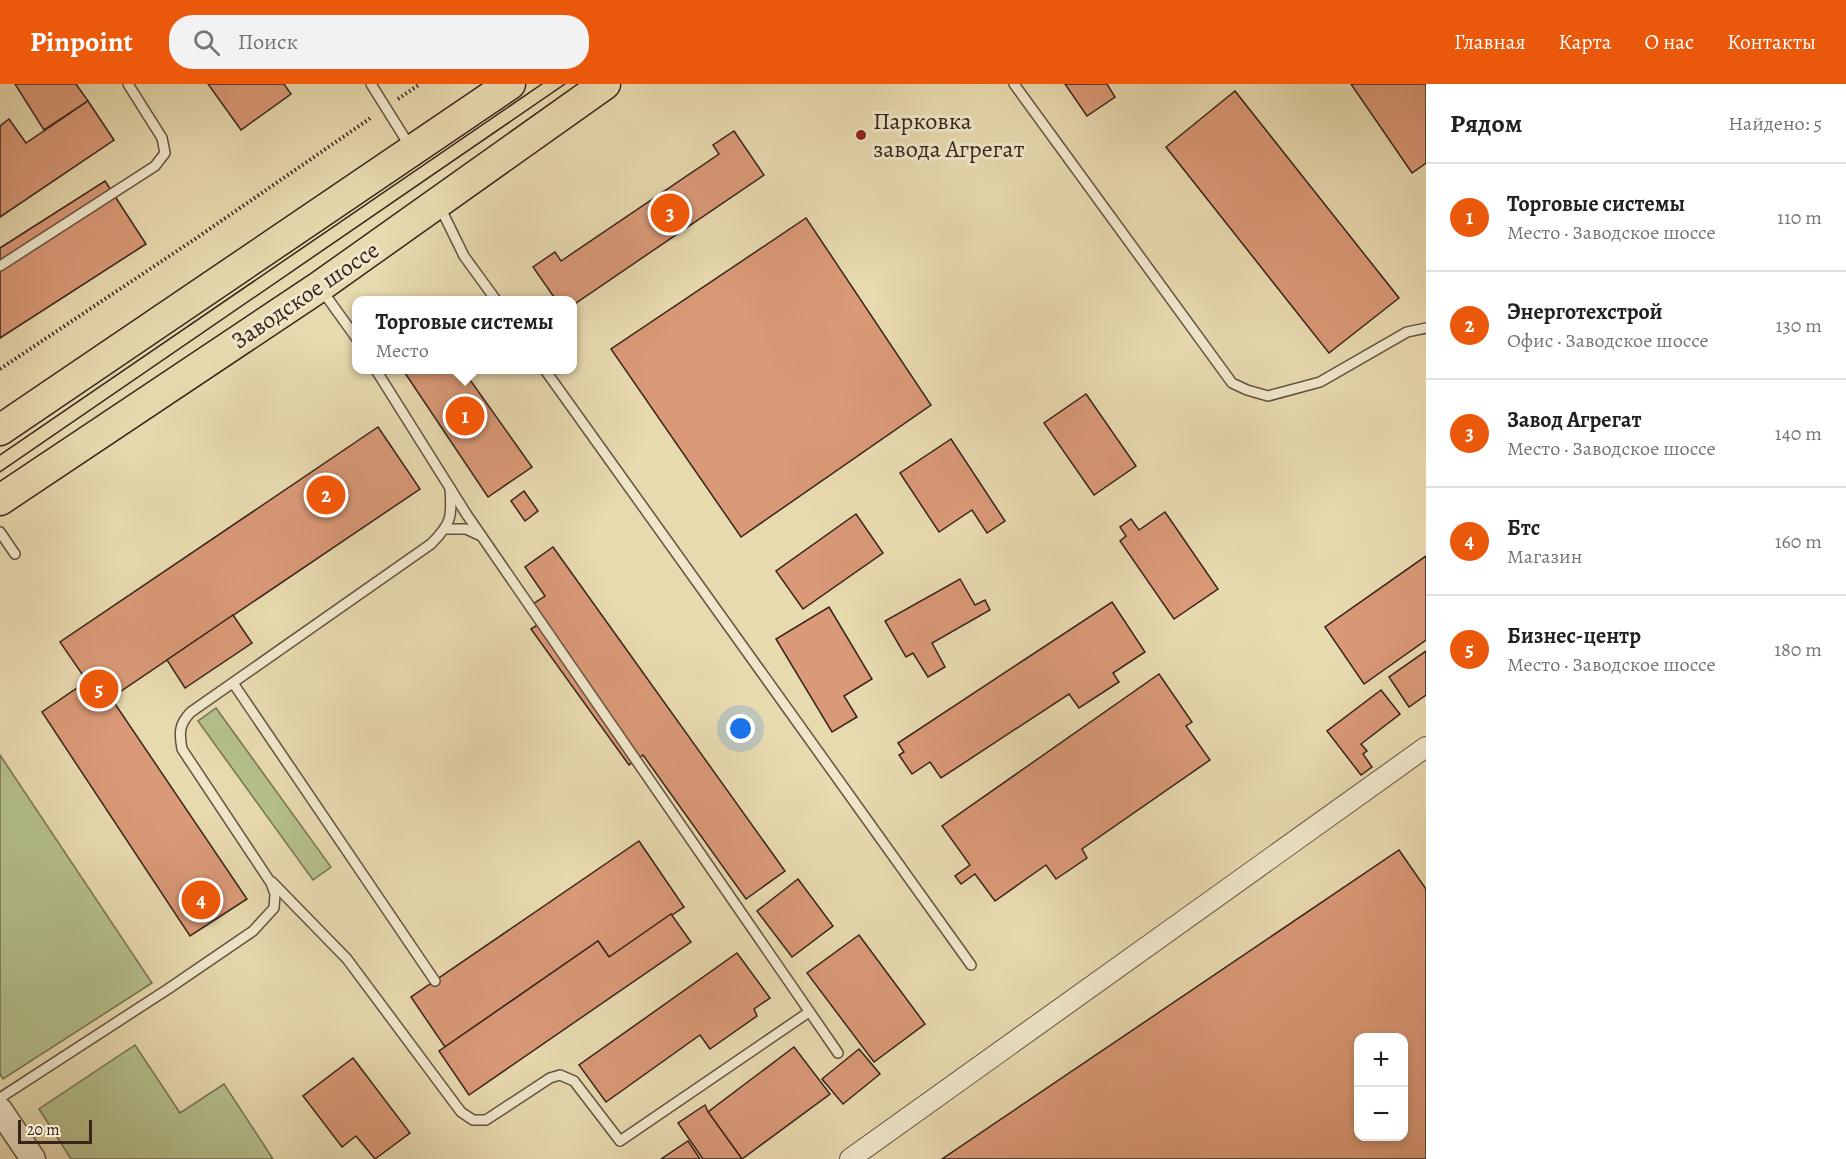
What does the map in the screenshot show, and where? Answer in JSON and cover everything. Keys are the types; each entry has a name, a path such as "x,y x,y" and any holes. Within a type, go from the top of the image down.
{"main road":[{"path":"0,430 510,84"},
{"name":"Заводское шоссе","path":"0,500 319,287 605,84"}],"street":[{"path":"850,1159 1425,750"},
{"path":"0,1110 33,1159"}],"lane":[{"path":"0,266 156,166 165,153 162,138 128,84"},
{"path":"370,84 412,150"},
{"path":"1014,84 1232,383 1268,396 1320,382 1407,332 1426,328"},
{"path":"438,203 464,256 493,296"},
{"path":"319,287 352,332"},
{"path":"379,374 481,536 838,1053"},
{"path":"549,374 971,965"},
{"path":"0,1098 253,931 274,908 275,894 267,878 182,749 180,734 182,722 191,712 431,544 446,530 450,518 450,488"},
{"path":"446,530 466,529 481,536"},
{"path":"0,532 15,554"},
{"path":"233,683 435,981"},
{"path":"267,878 347,959 461,1112 473,1120 486,1120 550,1078 560,1075 574,1081 620,1141 809,1012"}],"path":[{"path":"0,369 195,239 420,84"}],"green space":[{"path":"216,708 331,867 313,880 198,721"},
{"path":"0,755 152,983 3,1079 0,1074"},
{"path":"135,1045 180,1113 224,1084 273,1159 71,1159 39,1109"}],"building":[{"path":"15,84 76,84 88,101 44,130"},
{"path":"208,84 284,84 291,94 241,130"},
{"path":"1065,84 1107,84 1115,97 1087,116"},
{"path":"1351,84 1426,84 1426,163 1412,173"},
{"path":"1235,91 1399,298 1329,353 1166,147"},
{"path":"88,101 114,140 0,217 0,126 9,119 26,143"},
{"path":"734,131 764,175 577,302 577,296 553,296 533,267 555,252 561,261 719,154 713,145"},
{"path":"105,181 146,244 0,338 0,248"},
{"path":"806,218 931,405 741,537 611,349"},
{"path":"406,374 466,374 532,467 488,497"},
{"path":"1086,394 1136,466 1094,495 1044,423"},
{"path":"378,427 420,489 111,698 247,899 190,936 42,712 87,681 60,642"},
{"path":"951,439 1005,521 987,533 972,510 939,532 900,473"},
{"path":"524,491 538,511 525,521 511,501"},
{"path":"1165,512 1218,589 1174,619 1120,541 1126,536 1120,527 1131,519 1139,530"},
{"path":"856,514 883,553 803,609 776,571"},
{"path":"553,547 785,871 746,899 643,755 629,765 531,629 539,624 527,608 545,596 525,567"},
{"path":"1426,556 1426,640 1364,684 1325,627"},
{"path":"960,579 975,605 985,600 990,610 932,643 945,667 928,677 913,653 906,657 885,621"},
{"path":"1112,602 1145,652 1113,673 1119,682 1079,708 1069,694 941,778 930,762 912,774 899,755 904,752 898,743"},
{"path":"829,607 872,679 844,696 857,717 832,732 776,639"},
{"path":"233,615 252,643 185,688 167,660"},
{"path":"1426,651 1426,695 1409,707 1389,677"},
{"path":"1159,674 1192,722 1186,726 1210,760 1082,849 1087,858 1056,879 1046,865 995,901 975,874 961,884 955,876 970,865 942,826"},
{"path":"1381,690 1400,714 1361,744 1367,751 1363,754 1372,767 1361,775 1327,731"},
{"path":"639,841 684,907 609,957 598,941 445,1047 411,997"},
{"path":"1399,850 1426,889 1426,1159 942,1159"},
{"path":"798,879 833,926 792,957 757,911"},
{"path":"671,914 691,942 469,1095 439,1051 598,941 609,957"},
{"path":"859,935 925,1024 874,1062 807,973"},
{"path":"737,953 770,998 754,1009 757,1016 710,1049 700,1035 606,1102 579,1065"},
{"path":"794,1047 830,1094 742,1159 708,1112"},
{"path":"859,1049 880,1074 843,1104 822,1079"},
{"path":"353,1058 410,1133 375,1159 356,1136 342,1147 303,1096"},
{"path":"705,1105 742,1159 703,1159 678,1123"},
{"path":"688,1141 700,1159 661,1159"}],"tram line":[{"path":"0,455 542,84"},
{"path":"0,472 565,84"}],"place":[{"name":"Парковка завода Агрегат","path":"861,135"},
{"name":"Завод Агрегат","path":"670,213"},
{"name":"Торговые системы","path":"465,416"},
{"name":"Энерготехстрой","path":"326,495"},
{"name":"Бизнес-центр","path":"99,689"},
{"name":"Бтс","path":"201,900"}]}
